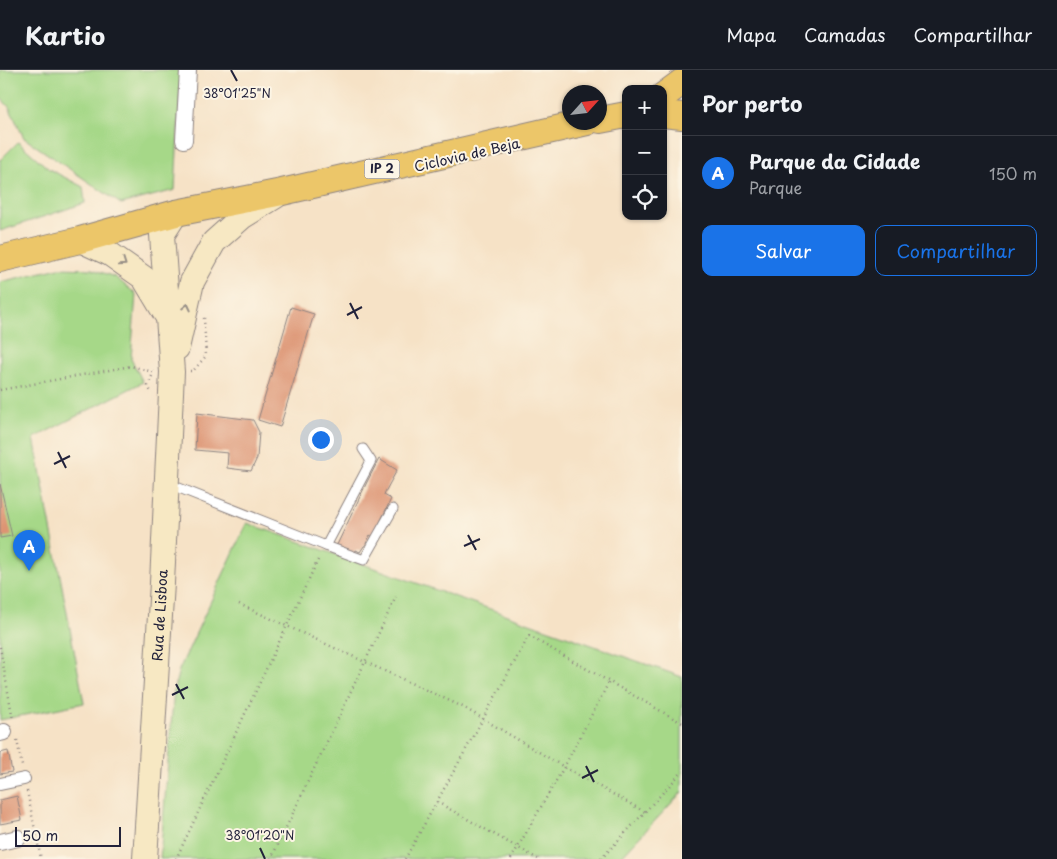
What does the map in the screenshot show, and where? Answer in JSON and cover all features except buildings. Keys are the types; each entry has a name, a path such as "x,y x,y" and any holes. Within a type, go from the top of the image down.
{"main road":[{"path":"667,93 682,82"},
{"path":"667,114 682,116"},
{"path":"607,119 622,116"},
{"name":"IP 2","path":"0,259 176,214 282,192 562,128"},
{"name":"Rua de Lisboa","path":"163,372 192,282 214,242 242,217 282,192"},
{"name":"Rua de Lisboa","path":"145,859 156,701 167,483 163,372 168,318 162,235 176,214"},
{"name":"Rua de Lisboa","path":"80,240 110,254 144,278 168,318"}],"street":[{"path":"184,140 188,70"},
{"path":"0,784 24,779"},
{"path":"0,842 18,838"}],"lane":[{"path":"326,546 371,461 363,450"},
{"path":"167,483 364,560 393,509"}],"path":[{"path":"0,390 131,366 163,372 193,371 206,356 204,308"},
{"path":"176,859 318,560"},
{"path":"271,859 396,597"},
{"path":"239,604 463,707 645,812"},
{"path":"405,859 529,636 682,723"},
{"path":"0,648 8,730 24,779 41,859"},
{"path":"510,859 564,767 609,682"},
{"path":"601,859 682,772"},
{"path":"437,802 538,859"}],"green space":[{"path":"0,70 181,70 175,190 121,204 24,138 9,107 0,97"},
{"path":"18,142 49,169 83,187 85,203 0,231 0,160"},
{"path":"59,268 92,269 115,277 136,294 131,359 143,382 34,438 84,703 0,720 0,282"},
{"path":"247,523 682,677 682,792 619,859 160,859 174,689 179,670"}],"place":[{"name":"Parque da Cidade","path":"29,571"}]}
